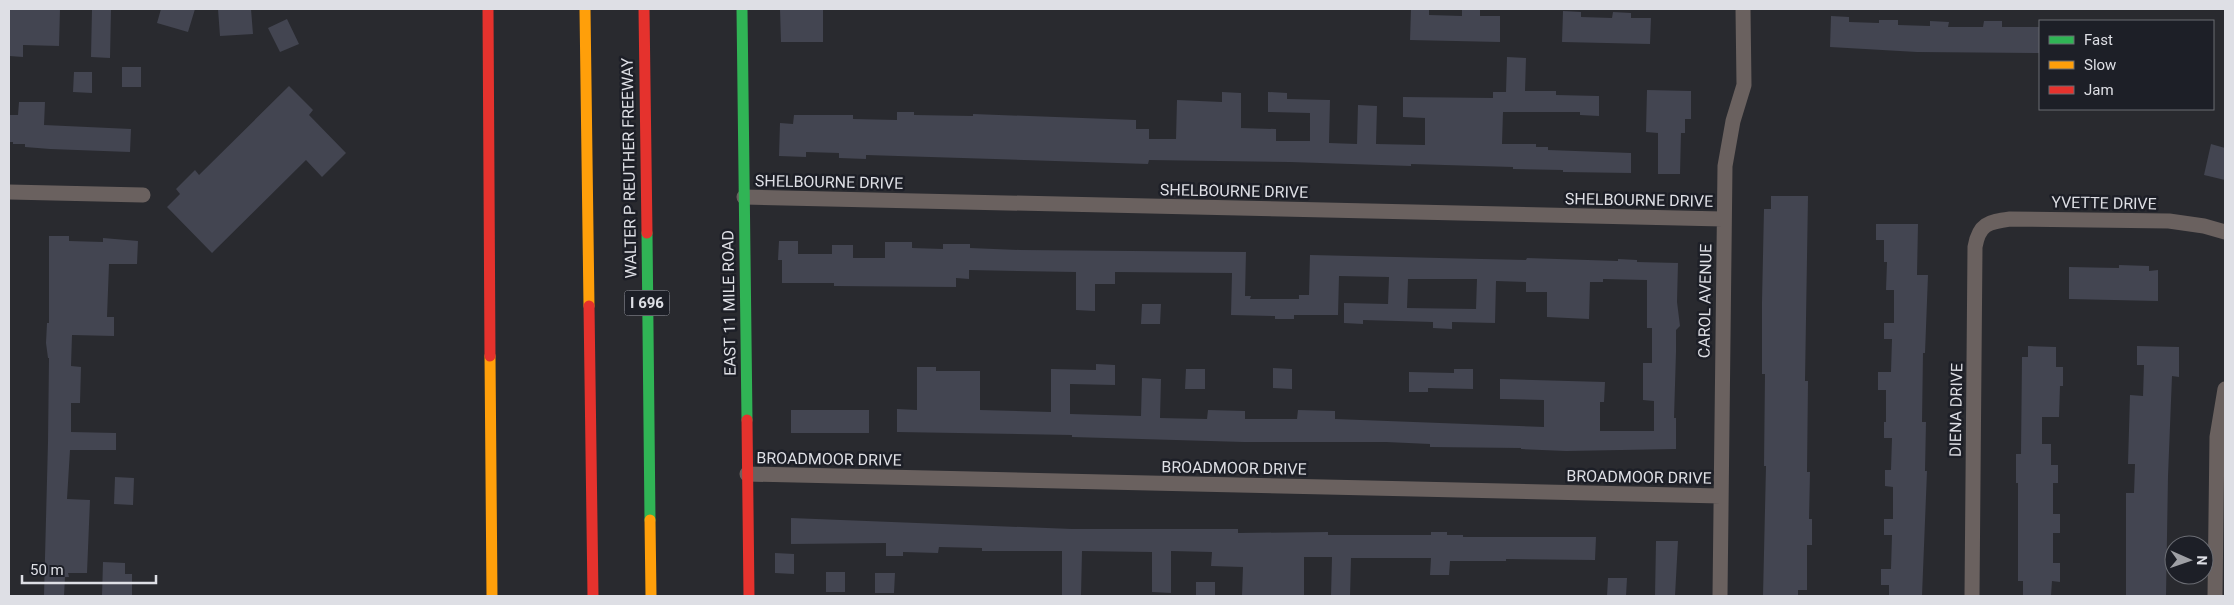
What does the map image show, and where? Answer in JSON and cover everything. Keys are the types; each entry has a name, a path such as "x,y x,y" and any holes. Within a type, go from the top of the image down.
{"main road":[{"path":"488,9 492,596"},
{"path":"585,9 593,596"},
{"name":"WALTER P REUTHER FREEWAY","path":"644,9 651,596"},
{"name":"EAST 11 MILE ROAD","path":"742,9 749,596"}],"street":[{"name":"CAROL AVENUE","path":"1720,596 1725,166 1734,121 1744,85 1743,9"},
{"path":"9,192 143,195"},
{"name":"SHELBOURNE DRIVE","path":"744,197 1723,219"},
{"name":"YVETTE DRIVE","path":"1982,227 1993,222 2010,219 2169,221 2204,226 2225,232"},
{"name":"DIENA DRIVE","path":"1972,596 1975,247 1977,236 1982,227"},
{"path":"2215,596 2217,437 2225,389"},
{"name":"BROADMOOR DRIVE","path":"747,474 1721,496"}],"building":[{"path":"9,9 60,9 59,46 23,45 23,57 9,56"},
{"path":"92,9 111,9 110,58 91,57"},
{"path":"161,9 195,9 188,32 157,23"},
{"path":"218,9 251,9 253,34 220,36"},
{"path":"780,9 823,9 823,42 781,42"},
{"path":"1411,9 1429,10 1429,15 1462,16 1462,10 1480,10 1480,16 1500,16 1500,42 1410,40"},
{"path":"1563,11 1581,12 1581,17 1612,18 1613,12 1631,13 1631,18 1651,18 1650,44 1562,42"},
{"path":"1831,16 1849,17 1849,22 1879,23 1879,20 1898,20 1898,25 1930,26 1930,21 1949,22 1948,27 1983,27 1984,21 2002,21 2002,27 2039,27 2039,53 1917,52 1830,47"},
{"path":"287,19 299,44 280,52 268,28"},
{"path":"1507,57 1526,58 1525,91 1556,91 1556,95 1599,96 1599,116 1580,115 1580,112 1503,112 1502,144 1536,144 1536,147 1548,147 1548,150 1631,153 1631,173 1563,172 1563,170 1513,169 1513,167 1411,164 1411,166 1149,160 1148,164 866,155 866,159 839,158 839,153 806,152 806,157 779,156 780,123 793,124 794,115 853,115 853,119 897,120 897,112 914,112 914,115 973,116 973,114 1136,120 1136,129 1149,129 1149,139 1176,139 1177,100 1222,102 1222,92 1241,93 1241,128 1276,129 1276,141 1310,141 1310,113 1268,112 1268,92 1287,93 1287,99 1330,100 1329,143 1357,144 1358,105 1377,106 1376,144 1425,145 1425,118 1403,117 1403,97 1493,98 1493,92 1506,92"},
{"path":"122,67 141,67 141,87 122,87"},
{"path":"74,72 92,72 92,93 73,92"},
{"path":"289,86 313,110 309,115 346,153 322,177 306,160 212,253 167,207 180,194 176,189 195,170 199,175"},
{"path":"1647,90 1691,91 1691,119 1685,119 1685,133 1681,133 1680,174 1658,174 1658,133 1646,132"},
{"path":"19,102 45,102 44,125 131,129 130,152 50,149 25,147 25,144 13,144 13,142 9,142 9,115 18,115"},
{"path":"2211,144 2225,148 2225,180 2204,175"},
{"path":"1771,196 1808,196 1805,381 1808,381 1807,472 1810,472 1809,519 1812,519 1812,545 1807,545 1807,590 1798,590 1798,596 1763,596 1766,466 1764,466 1765,374 1762,374 1762,302 1764,209 1771,209"},
{"path":"1876,224 1918,224 1917,275 1928,275 1925,353 1923,353 1922,422 1926,422 1925,471 1927,471 1922,596 1889,596 1889,585 1881,585 1881,569 1891,569 1892,535 1884,535 1884,519 1893,519 1893,487 1885,486 1885,470 1891,470 1892,438 1884,438 1886,390 1878,390 1878,372 1891,372 1892,339 1884,339 1884,323 1894,323 1894,290 1886,290 1887,262 1884,262 1884,240 1876,240"},
{"path":"49,236 69,236 69,241 103,242 103,238 138,241 137,264 109,264 107,317 114,317 114,336 72,335 71,366 81,367 80,403 71,403 71,432 116,433 116,450 70,450 67,499 90,500 87,573 68,573 69,577 65,577 64,596 44,596 48,442 49,358 46,343 47,323 49,323"},
{"path":"779,241 798,241 798,254 832,254 832,245 853,245 853,258 885,258 885,242 912,242 912,248 943,249 943,244 970,244 970,248 1021,250 1246,252 1245,296 1251,296 1250,299 1299,299 1299,295 1309,295 1310,255 1526,260 1527,258 1618,261 1618,259 1637,260 1637,262 1678,263 1677,302 1680,326 1676,330 1674,418 1676,418 1676,449 1566,451 1521,448 1430,447 1430,444 1386,442 1244,442 1072,437 1072,435 897,432 897,409 917,410 917,367 936,367 936,371 980,371 980,410 1051,412 1051,369 1096,370 1096,364 1115,365 1115,385 1070,384 1070,414 1141,416 1142,378 1161,379 1160,418 1207,419 1208,410 1245,411 1245,419 1297,419 1298,410 1335,411 1335,419 1544,427 1544,400 1500,399 1500,379 1605,382 1604,402 1600,402 1600,431 1654,431 1654,401 1643,400 1643,363 1652,363 1652,328 1647,328 1647,280 1603,279 1603,282 1590,282 1589,319 1547,317 1547,292 1526,292 1526,282 1496,281 1495,323 1452,322 1452,329 1433,328 1433,322 1363,320 1363,324 1344,323 1344,303 1388,304 1389,277 1339,276 1338,315 1294,315 1294,319 1275,319 1275,316 1231,315 1232,273 1115,272 1115,284 1095,284 1095,311 1076,310 1076,272 969,270 969,279 956,278 956,287 834,286 834,283 782,283 782,260 778,260","holes":["1408,279 1477,279 1476,309 1407,308"]},
{"path":"2119,265 2149,266 2149,271 2158,270 2158,301 2069,299 2069,267 2119,268"},
{"path":"1142,304 1161,304 1160,324 1141,324"},
{"path":"2028,346 2056,347 2056,367 2063,367 2063,386 2060,386 2059,417 2042,417 2042,444 2051,444 2051,465 2058,465 2058,483 2053,483 2053,514 2060,514 2060,533 2053,533 2053,563 2060,563 2060,582 2052,581 2051,596 2023,596 2023,581 2018,581 2018,483 2016,483 2016,454 2021,454 2022,357 2028,357"},
{"path":"2137,346 2179,347 2179,377 2172,376 2167,535 2164,535 2164,585 2166,585 2166,596 2126,596 2126,493 2134,493 2135,464 2128,464 2130,395 2143,396 2144,365 2137,365"},
{"path":"1273,368 1292,369 1292,389 1273,388"},
{"path":"1186,369 1205,369 1205,389 1185,389"},
{"path":"1454,369 1473,369 1473,389 1428,388 1428,392 1409,392 1409,372 1454,373"},
{"path":"791,410 869,410 869,433 791,433"},
{"path":"115,477 134,478 133,505 114,504"},
{"path":"791,518 1072,529 1238,529 1238,533 1328,532 1328,535 1431,535 1431,532 1447,532 1447,535 1463,535 1463,537 1596,537 1595,560 1506,559 1506,561 1450,561 1449,575 1430,575 1431,558 1351,558 1350,596 1331,596 1332,557 1304,557 1304,596 1242,596 1243,567 1211,566 1212,552 1171,551 1171,593 1152,592 1152,552 1082,551 1081,596 1062,595 1062,551 982,551 982,548 939,547 938,553 903,552 903,556 886,556 886,543 791,544"},
{"path":"1656,541 1678,541 1675,596 1655,596"},
{"path":"775,553 794,554 794,574 775,573"},
{"path":"103,562 125,563 125,574 132,574 132,596 102,596"},
{"path":"826,572 845,572 845,592 826,592"},
{"path":"875,573 895,573 894,593 875,593"},
{"path":"1608,578 1627,578 1626,596 1607,596"},
{"path":"1196,582 1215,582 1215,596 1196,596"}],"traffic: fast":[{"path":"742,9 747,420"},
{"path":"647,233 650,520"}],"traffic: slow":[{"path":"585,9 589,306"},
{"path":"490,356 492,596"},
{"path":"650,520 651,596"}],"traffic: jam":[{"path":"488,9 490,356"},
{"path":"644,9 647,233"},
{"path":"589,306 593,596"},
{"path":"747,420 749,596"}]}
